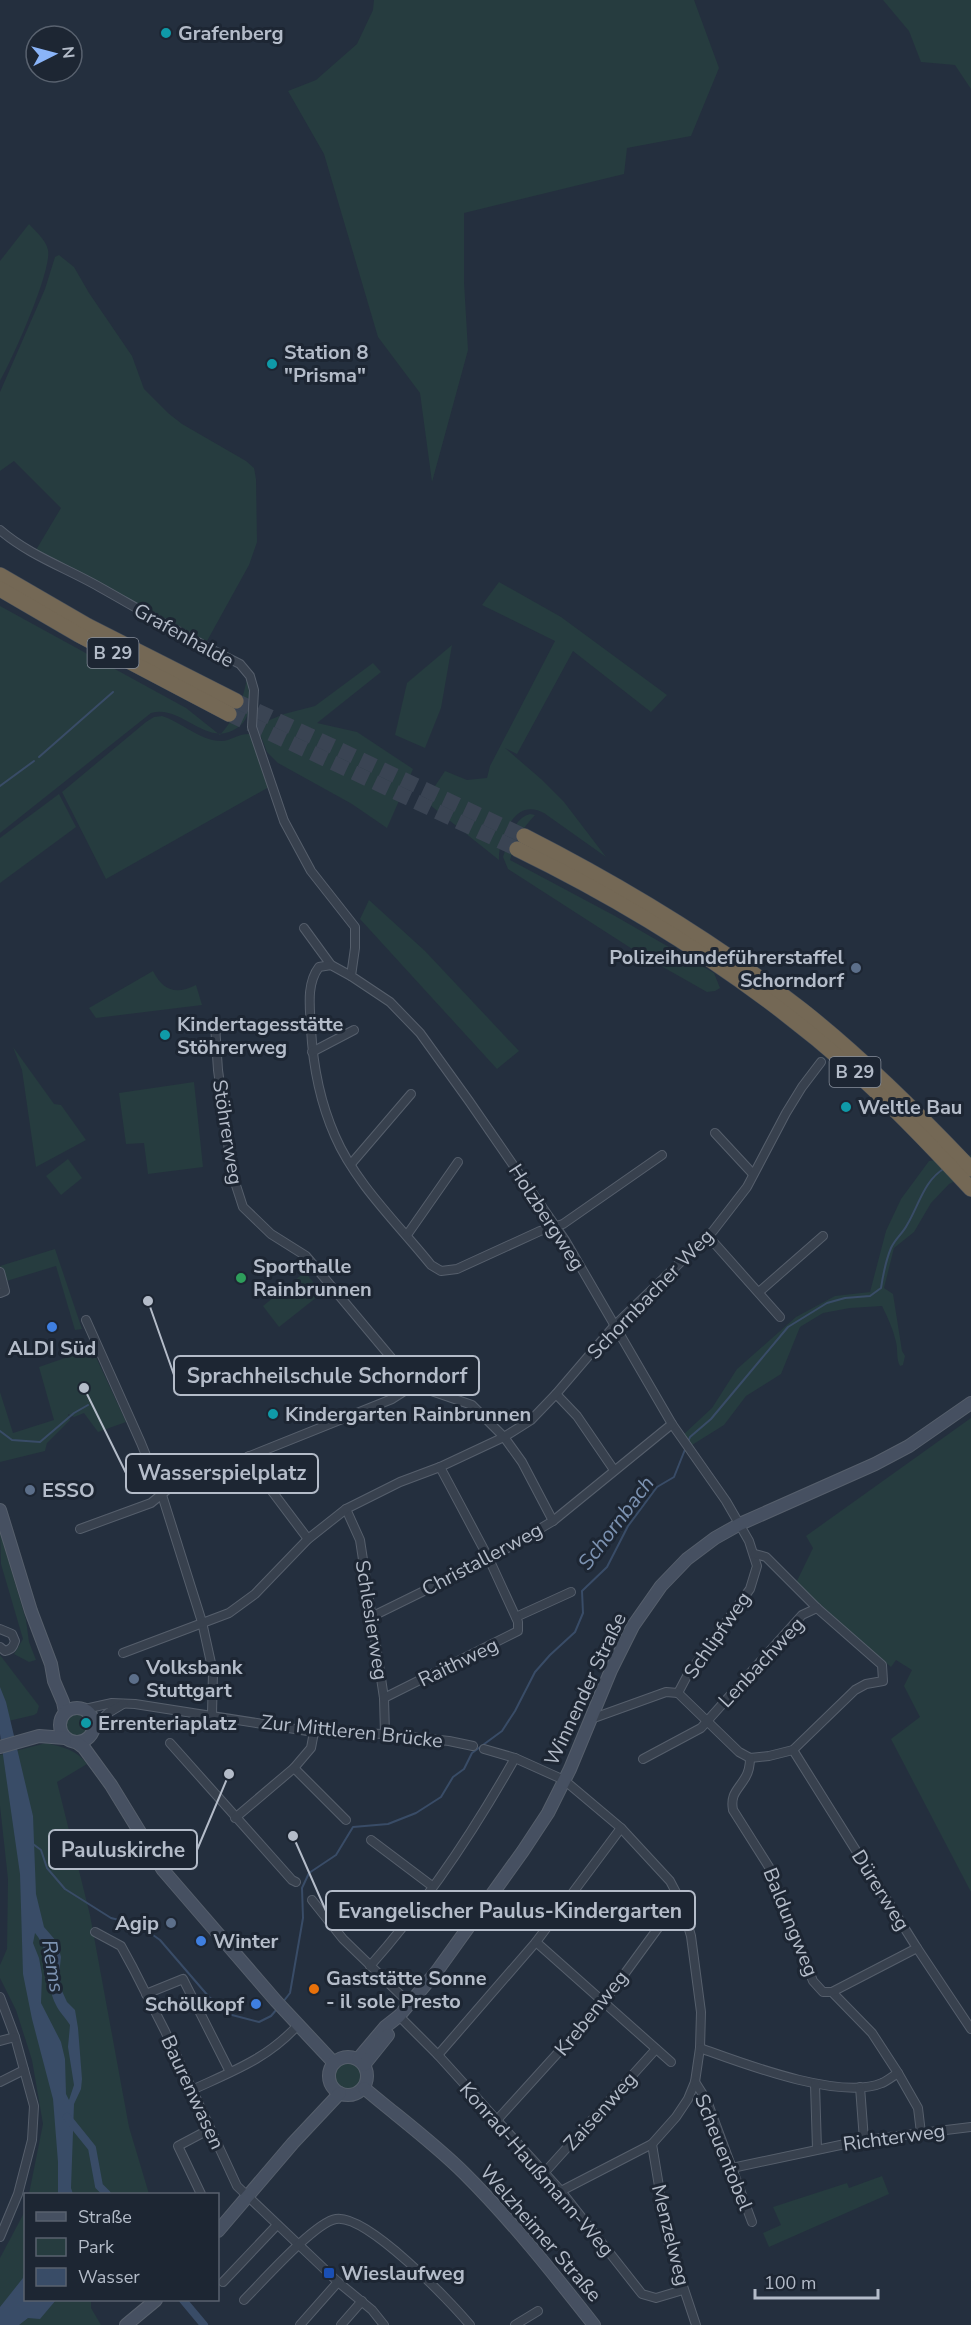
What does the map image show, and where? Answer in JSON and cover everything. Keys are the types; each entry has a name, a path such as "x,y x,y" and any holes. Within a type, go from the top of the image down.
{"highway":[{"name":"B 29","path":"0,575 232,708 79,635 0,589"},
{"name":"B 29","path":"520,843 677,937 729,964 803,1011 862,1061 924,1119 971,1169"},
{"name":"B 29","path":"729,964 853,1070 916,1130 971,1189"}],"main road":[{"name":"Winnender Straße","path":"361,2062 385,2027 399,2016 437,1971 548,1813 633,1626 661,1586 687,1559 715,1538 740,1524 909,1446 971,1403"},
{"path":"0,1510 31,1611 63,1702 60,1729 84,1748 111,1785 163,1870 285,2011 337,2061"},
{"path":"51,1665 82,1708 92,1716 93,1744 111,1785"},
{"path":"39,1736 72,1708 82,1708"},
{"path":"0,1747 39,1736 71,1740 87,1739 93,1730"},
{"path":"285,2011 337,2061"},
{"path":"347,2057 361,2062 365,2083 353,2095 337,2091 329,2073 337,2061 347,2057"},
{"name":"Welzheimer Straße","path":"365,2083 416,2133 432,2143 507,2216 594,2325"},
{"path":"219,2226 248,2197 293,2143 306,2121 337,2091"},
{"path":"126,2325 155,2301"}],"street":[{"name":"Grafenhalde","path":"0,530 15,543 240,664 250,676 254,690 252,727 284,821 311,871 355,927 351,976"},
{"path":"304,928 331,964 320,967 312,976 309,1004 312,1052 325,1110 336,1138 351,1164 431,1265 441,1271 457,1269 540,1230 563,1224 662,1155"},
{"name":"Holzbergweg","path":"331,964 390,1002 420,1033 556,1226 672,1424 740,1524"},
{"name":"Stöhrerweg","path":"215,1025 218,1070 232,1173 243,1207 272,1234 306,1256 368,1327 414,1385"},
{"path":"312,1052 354,1030"},
{"name":"Schornbacher Weg","path":"123,1653 229,1613 255,1594 308,1539 346,1509 400,1482 440,1467 504,1437 531,1420 615,1325 708,1236 747,1187 786,1113 821,1062"},
{"path":"351,1164 411,1095"},
{"path":"715,1133 753,1174"},
{"path":"406,1235 458,1162"},
{"path":"708,1236 780,1317"},
{"path":"759,1292 823,1236"},
{"path":"0,1272 5,1291 0,1293"},
{"path":"86,1320 162,1495 202,1622 213,1672 212,1714"},
{"path":"80,1529 151,1503 180,1484 392,1399 414,1385 472,1405 504,1437 522,1462 553,1521"},
{"path":"556,1394 577,1416 614,1470"},
{"name":"Christallerweg","path":"371,1617 489,1559 553,1521 672,1424"},
{"path":"249,1456 250,1462 308,1539"},
{"name":"Raithweg","path":"384,1698 518,1632 516,1617 489,1559 440,1467"},
{"name":"Schlesierweg","path":"346,1509 360,1540 384,1698 385,1734"},
{"path":"678,1693 739,1752 750,1758 794,1750 855,1690 866,1684 883,1681 882,1665 818,1608 766,1557 755,1554 740,1524"},
{"name":"Schlipfweg","path":"591,1719 666,1692 678,1693 687,1676 750,1589 757,1566 755,1554"},
{"name":"Raithweg","path":"516,1617 571,1592"},
{"name":"Lenbachweg","path":"643,1760 700,1728 802,1615 818,1608"},
{"path":"0,1629 12,1634 15,1641 13,1648 9,1650 5,1651 0,1647"},
{"name":"Zur Mittleren Brücke","path":"82,1708 112,1703 135,1704 212,1714 314,1732 385,1734 450,1741 473,1746"},
{"path":"93,1730 105,1715 124,1704"},
{"path":"235,1818 294,1768 311,1748 314,1732"},
{"path":"170,1743 291,1881 296,1882"},
{"path":"484,1749 515,1758 564,1780 621,1828 670,1881 681,1902 691,1936 701,2012 700,2048 695,2082 688,2099 676,2117 652,2144 561,2191"},
{"name":"Dürerweg","path":"794,1750 917,1948 971,2029"},
{"path":"370,1966 410,1918 457,1852 515,1758"},
{"name":"Baldungweg","path":"750,1758 746,1777 735,1790 732,1800 733,1810 769,1867 813,1981 823,1992 832,1992 872,2033 918,2108 921,2133"},
{"path":"294,1768 346,1820"},
{"path":"438,2055 536,1942 621,1828"},
{"path":"371,1840 432,1886"},
{"path":"312,1900 343,1939 409,2003"},
{"name":"Krebenweg","path":"496,2120 604,2002 669,1913 681,1902"},
{"name":"Baurenwasen","path":"95,1932 121,1946 237,2186 338,2282 362,2301 384,2325"},
{"path":"536,1942 671,2062"},
{"path":"832,1992 917,1948"},
{"path":"146,1994 183,1979 230,2072"},
{"path":"0,1997 15,2037 34,2106 32,2140 18,2194 0,2237"},
{"name":"Konrad-Haußmann-Weg","path":"399,2016 438,2055 561,2191 642,2294 656,2298 683,2290"},
{"path":"192,2090 260,2058 282,2043 298,2025"},
{"path":"0,2041 15,2037"},
{"path":"700,2048 815,2084 860,2087 881,2084 898,2073"},
{"name":"Zaisenweg","path":"544,2172 656,2049"},
{"path":"0,2082 24,2070"},
{"name":"Scheuentobel","path":"695,2082 707,2101 752,2222"},
{"name":"Richterweg","path":"815,2084 817,2149"},
{"path":"860,2087 864,2140"},
{"name":"Richterweg","path":"732,2168 864,2140 971,2127"},
{"path":"201,2193 178,2146 210,2129"},
{"name":"Menzelweg","path":"652,2144 668,2241 696,2325"},
{"path":"244,2300 299,2245 324,2225 336,2219 352,2221 416,2268 441,2291 470,2325"},
{"path":"223,2282 277,2225"},
{"path":"300,2325 338,2282"},
{"path":"341,2325 362,2301"},
{"path":"515,2325 538,2312"}],"green space":[{"path":"374,0 694,0 719,68 691,136 627,148 624,174 464,213 464,282 468,350 432,482 420,393 378,337 324,154 288,91 316,80 357,44 373,10"},
{"path":"883,0 971,0 971,89 955,65 921,62 909,31"},
{"path":"29,224 45,243 48,250 48,261 30,316 0,381 0,261"},
{"path":"59,255 74,267 132,356 144,389 182,424 246,461 254,468 257,542 249,565 207,641 202,642 36,550 61,508 14,461 0,471 0,392 45,289 55,257"},
{"path":"499,582 561,617 667,695 651,712 573,651 517,754 505,748 564,802 606,857 544,813 530,809 519,813 509,824 503,838 499,860 425,801 445,771 467,780 487,778 490,766 555,641 482,605"},
{"path":"0,606 186,708 218,733 205,730 173,714 151,713 0,833"},
{"path":"452,645 441,708 425,748 395,735 407,683"},
{"path":"373,663 381,672 317,723 357,732 413,769 387,828 352,804 278,763 267,752 260,734 260,724 284,714 315,706"},
{"path":"247,678 249,706 246,718 237,728 222,733 238,708"},
{"path":"162,716 214,740 225,741 249,734 269,787 106,879 62,792 146,722 154,717"},
{"path":"59,794 76,827 0,883 0,838"},
{"path":"530,814 535,815 519,836 510,860 615,916 714,973 720,988 707,992 640,954 508,869 503,857 509,838 519,820"},
{"path":"369,900 425,951 519,1051 497,1069 360,919"},
{"path":"153,971 161,983 171,989 182,990 196,985 202,1005 96,1018 89,1008"},
{"path":"13,1047 54,1104 61,1105 86,1140 36,1167 22,1070"},
{"path":"194,1082 203,1167 148,1174 144,1143 126,1144 119,1093"},
{"path":"971,1155 971,1173 949,1184 931,1203 914,1232 894,1248 884,1288 893,1294 902,1351 905,1356 903,1365 900,1366 895,1337 882,1306 823,1313 800,1327 781,1374 746,1396 724,1425 692,1445 684,1434 712,1408 737,1369 796,1317 835,1296 870,1292 886,1231 901,1199 929,1161"},
{"path":"68,1159 82,1178 61,1195 46,1176"},
{"path":"55,1249 82,1329 75,1330 56,1266 0,1283 0,1266"},
{"path":"305,1272 322,1293 279,1327 263,1306"},
{"path":"88,1350 92,1359 96,1357 126,1422 98,1432 84,1413 74,1417 68,1414 70,1420 47,1443 45,1451 0,1462 0,1392 13,1433 54,1420 39,1367"},
{"path":"971,1418 971,1892 891,1739 920,1717 904,1686 912,1670 896,1660 891,1667 796,1583 813,1548 806,1536"},
{"path":"0,1532 26,1620 29,1642 36,1660 29,1662 14,1654 23,1639 1,1564"},
{"path":"0,1655 39,1706 34,1715 0,1723"},
{"path":"77,1712 86,1716 90,1725 86,1734 77,1738 68,1734 64,1725 68,1716"},
{"path":"46,1743 74,1752 87,1764 57,1782 90,1915 129,2127 149,2193 29,2193 43,2124 32,2060 16,2010 0,1978 0,1965 7,1949 8,1879 0,1806 0,1755"},
{"path":"348,2062 358,2066 362,2076 358,2086 348,2090 338,2086 334,2076 338,2066"},
{"path":"882,2176 889,2194 769,2247 763,2233 781,2225 773,2207 847,2183 849,2188"},
{"path":"24,2213 24,2301 91,2301 91,2308 101,2325 0,2325 0,2258"}],"water":[{"name":"Rems","path":"0,1687 6,1702 33,1816 36,1894 44,1927 57,1942 61,1957 59,1975 62,1991 67,2002 75,2010 78,2028 82,2079 81,2089 74,2104 73,2193 58,2193 53,2099 23,1974 20,1874 0,1734","holes":["35,1933 44,1950 52,1996 57,2008 70,2025 68,2047 74,2085 69,2100 66,2094 65,2059 61,2042 41,2003 42,1975 33,1943"]},
{"path":"24,2274 24,2301 55,2301 40,2319 28,2318 19,2325 0,2325 0,2307 23,2278"}],"waterway":[{"path":"39,757 113,692"},
{"path":"0,786 34,761"},
{"name":"Schornbach","path":"688,1442 690,1437 711,1419 788,1327 827,1303 845,1298 870,1296 881,1288 886,1263 893,1245 905,1228 927,1186 945,1168"},
{"path":"0,1431 12,1440 40,1442 74,1413 88,1405"},
{"name":"Schornbach","path":"283,2002 290,1993 303,1918 302,1888 309,1873 336,1855 353,1827 388,1824 416,1813 441,1797 453,1777 464,1769 472,1753 502,1731 535,1672 575,1632 583,1613 582,1591 607,1567 628,1526 657,1487 674,1477 686,1447"},
{"name":"Schornbach","path":"33,1844 41,1850 47,1868 65,1889 111,1918 139,1925 160,1940 209,1997 232,2015 259,2022 271,2016 277,2009"},
{"path":"67,2117 92,2148 99,2186 106,2193"},
{"path":"184,2301 204,2325"}],"tunnel":[{"path":"236,701 524,836"},
{"path":"229,714 517,849"}],"place":[{"name":"Grafenberg","path":"166,33"},
{"name":"Station 8 \"Prisma\"","path":"272,364"},
{"name":"Polizeihundeführerstaffel Schorndorf","path":"856,968"},
{"name":"Kindertagesstätte Stöhrerweg","path":"165,1035"},
{"name":"Weltle Bau","path":"846,1107"},
{"name":"Sporthalle Rainbrunnen","path":"241,1278"},
{"name":"Sprachheilschule Schorndorf","path":"148,1301"},
{"name":"ALDI Süd","path":"52,1327"},
{"name":"Wasserspielplatz","path":"84,1388"},
{"name":"Kindergarten Rainbrunnen","path":"273,1414"},
{"name":"ESSO","path":"30,1490"},
{"name":"Volksbank Stuttgart","path":"134,1679"},
{"name":"Errenteriaplatz","path":"86,1723"},
{"name":"Pauluskirche","path":"229,1774"},
{"name":"Evangelischer Paulus-Kindergarten","path":"293,1836"},
{"name":"Agip","path":"171,1923"},
{"name":"Winter","path":"201,1941"},
{"name":"Gaststätte Sonne - il sole Presto","path":"314,1989"},
{"name":"Schöllkopf","path":"256,2004"},
{"name":"Wieslaufweg","path":"329,2273"}]}
